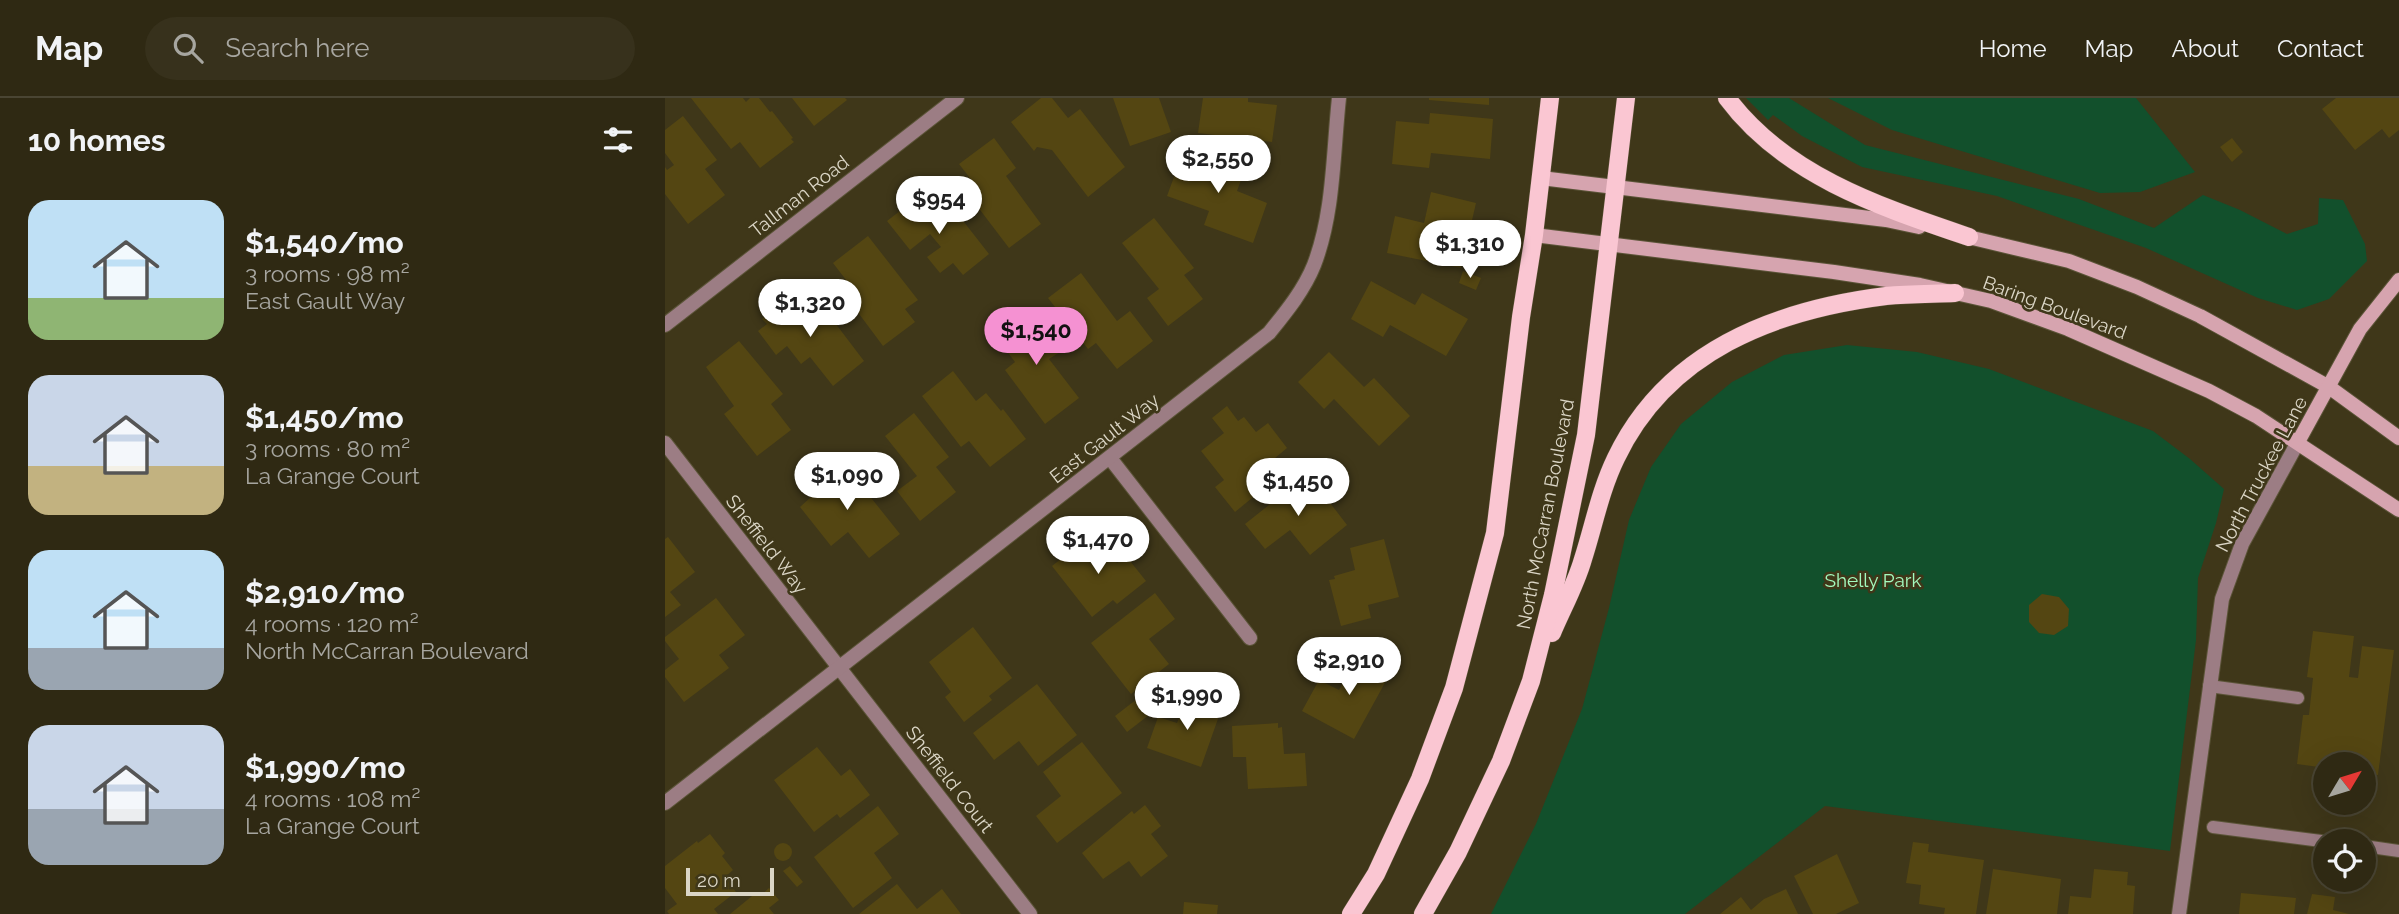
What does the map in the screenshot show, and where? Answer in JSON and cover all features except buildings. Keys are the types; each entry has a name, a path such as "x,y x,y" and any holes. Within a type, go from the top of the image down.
{"main road":[{"path":"1351,914 1376,874 1420,779 1454,688 1495,533 1550,98"},
{"name":"North McCarran Boulevard","path":"1423,914 1458,852 1495,773 1531,681 1553,594 1586,435 1626,98"},
{"path":"1727,98 1748,123 1771,143 1829,183 1902,214 1969,237"},
{"name":"Baring Boulevard","path":"1541,178 1886,220 2069,261 2137,287 2200,316 2329,387 2399,438"},
{"name":"Baring Boulevard","path":"1534,235 1834,272 1920,285 1991,301 2068,329 2143,361 2256,416 2399,510"},
{"name":"North Truckee Lane","path":"2298,442 2360,330 2399,280"},
{"path":"1531,681 1583,562 1600,494 1617,456 1644,411 1676,378 1717,347 1756,327 1778,320 1821,307 1887,296 1955,293"}],"street":[{"name":"Tallman Road","path":"665,325 957,98"},
{"name":"East Gault Way","path":"665,803 1269,332 1294,302 1313,266 1326,224 1339,98"},
{"name":"North Truckee Lane","path":"2179,914 2222,599 2242,544 2298,442"},
{"name":"Sheffield Way","path":"665,443 839,668"},
{"path":"1110,458 1250,638"},
{"name":"Sheffield Court","path":"839,668 1030,914"}],"lane":[{"path":"2209,686 2298,698"},
{"path":"2213,827 2313,840"},
{"path":"2376,848 2399,851"}],"green space":[{"path":"1746,98 1789,98 1865,145 2079,199 2154,228 2203,195 2287,234 2318,224 2319,198 2343,200 2365,244 2367,261 2329,299 2297,310 2258,298 2146,248 1997,196 1862,167 1802,136 1773,115 1768,120"},
{"path":"1828,98 2136,98 2195,172 2140,192 2100,193 1892,130"},
{"name":"Shelly Park","path":"1847,345 1917,352 1989,369 2153,431 2224,489 2198,578 2196,640 2170,851 1825,806 1685,914 1491,914 1536,824 1582,709 1629,520 1651,467 1681,424 1732,382 1784,355"}]}
